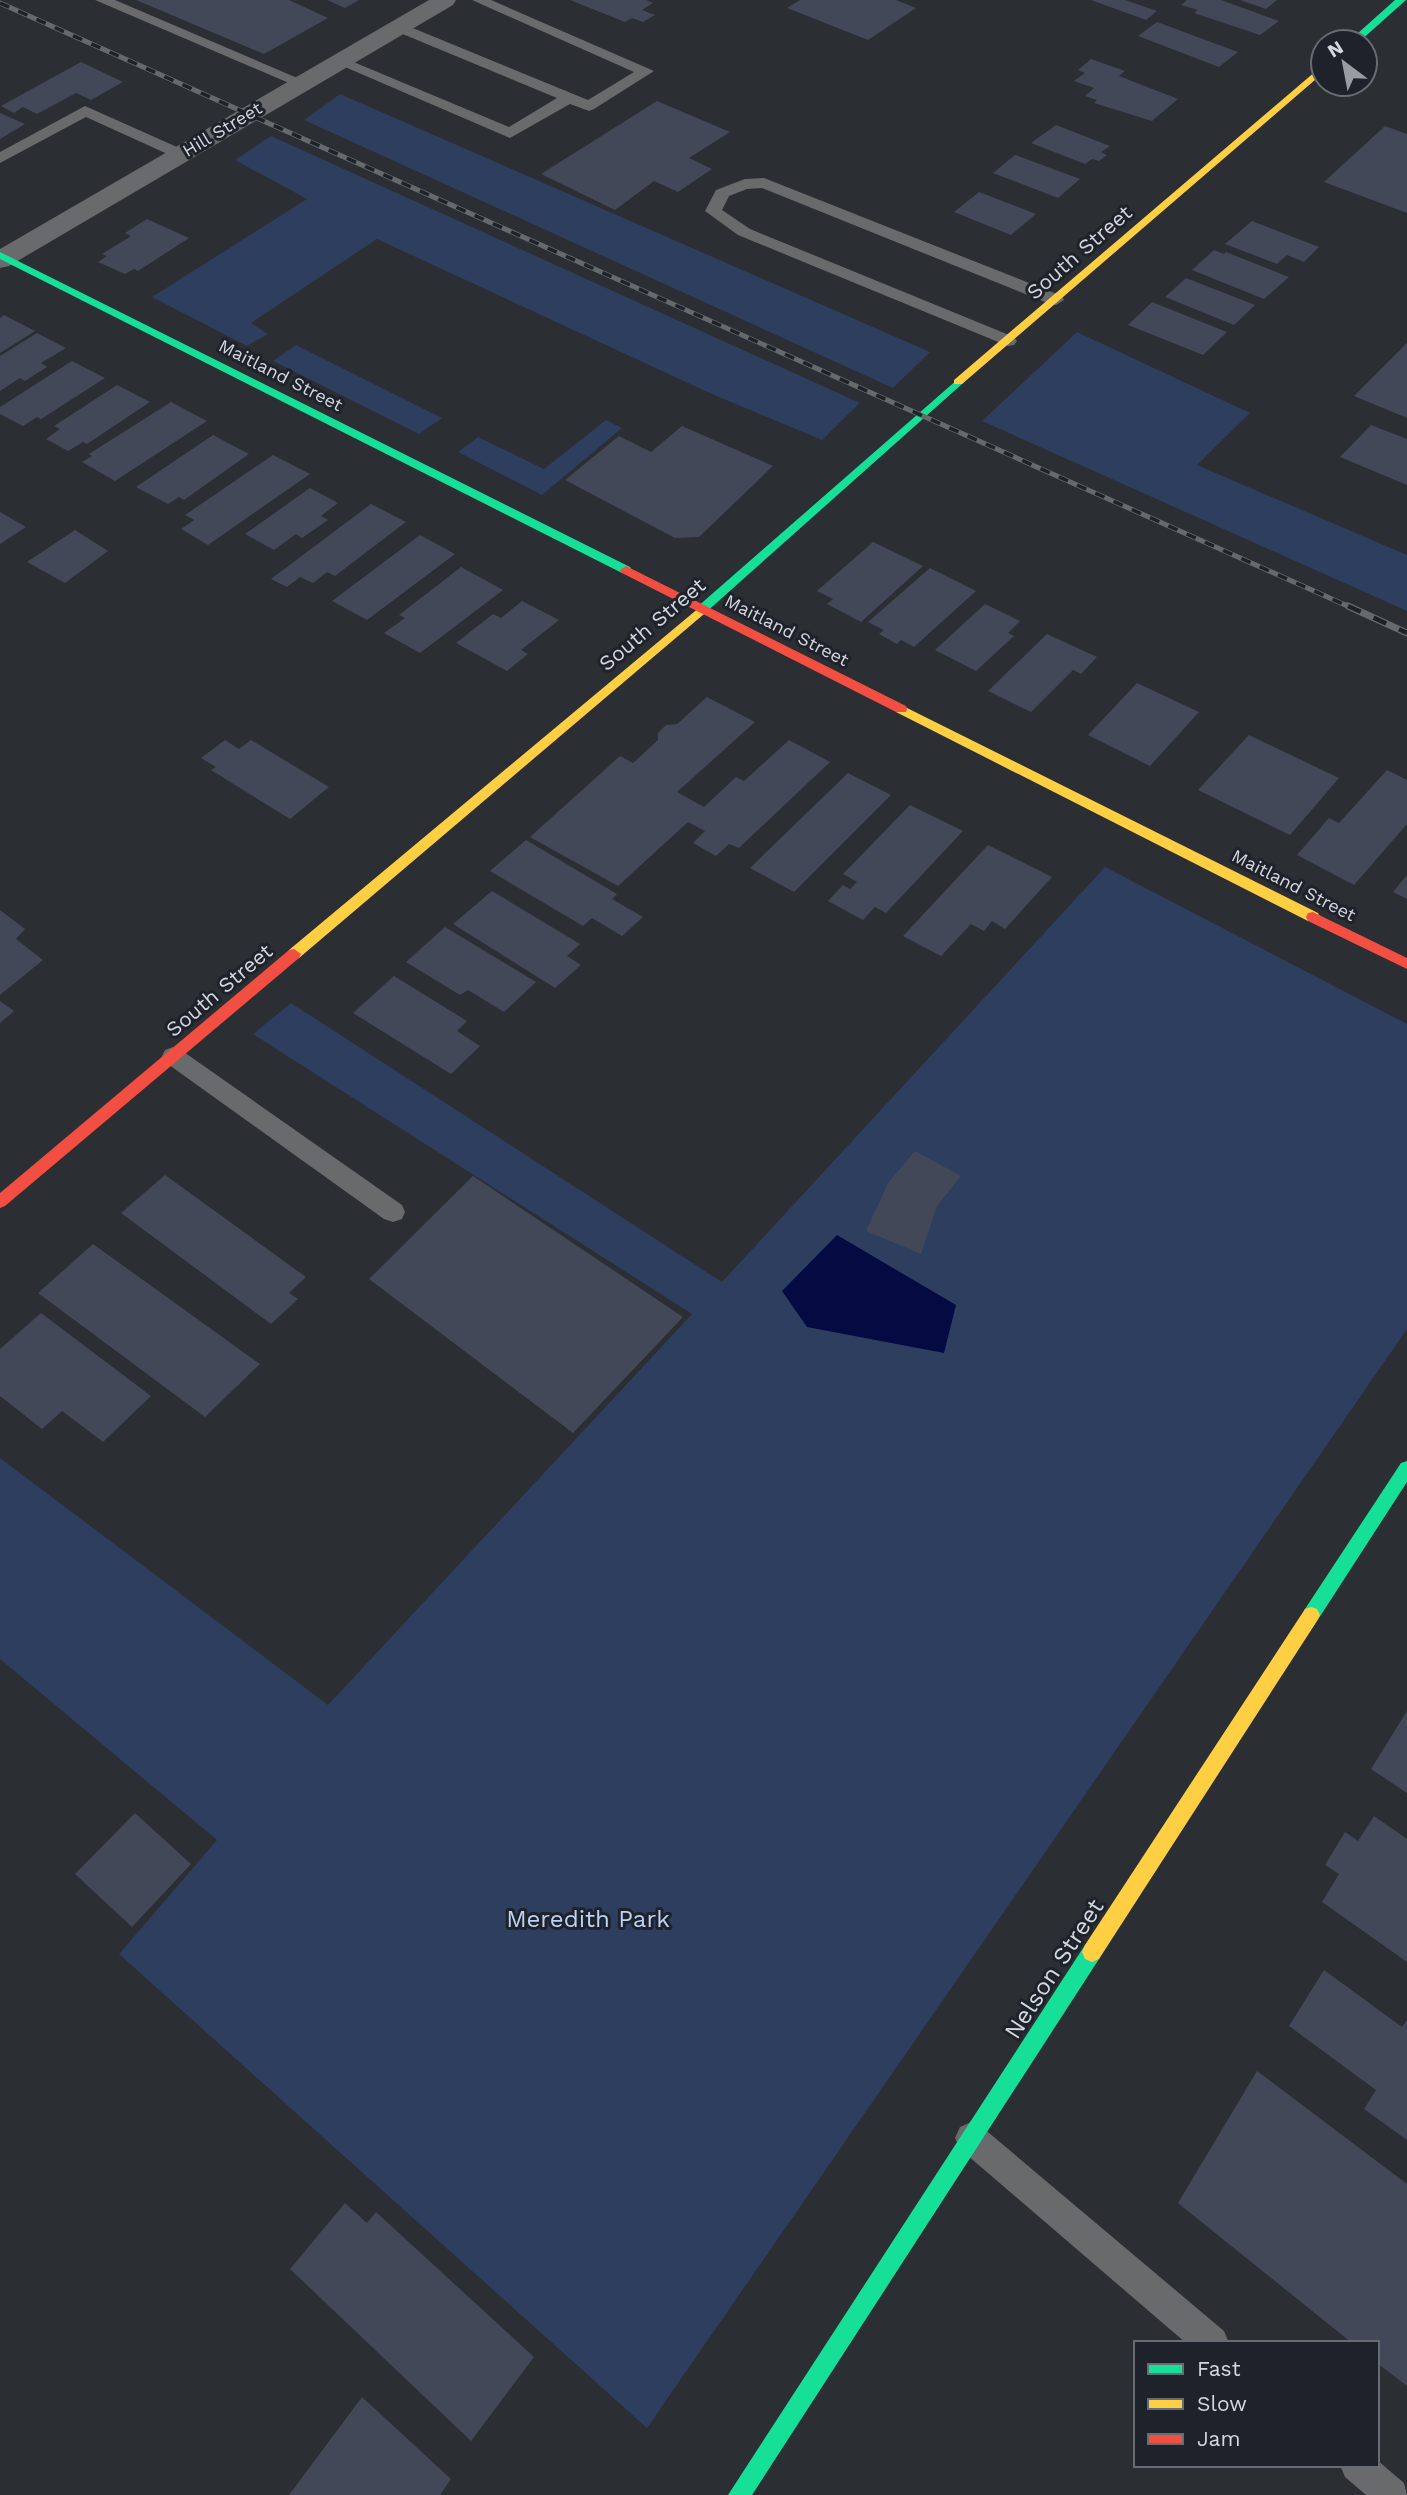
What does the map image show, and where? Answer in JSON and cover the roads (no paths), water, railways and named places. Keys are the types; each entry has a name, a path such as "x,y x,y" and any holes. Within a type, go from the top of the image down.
{"street":[{"name":"Hill Street","path":"1,257 445,0"},
{"path":"1369,28 1401,0"},
{"name":"South Street","path":"0,1202 703,609 920,414 1309,80"},
{"name":"Maitland Street","path":"1,257 1407,964"},
{"name":"Nelson Street","path":"739,2495 1407,1468"}],"lane":[{"path":"102,0 301,83"},
{"path":"397,27 589,106 646,71 478,0"},
{"path":"338,61 510,134 568,98"},
{"path":"0,158 85,111 180,154"},
{"path":"1008,341 744,232 713,211 722,193 746,184 764,183 1056,300"},
{"path":"173,1056 393,1212"},
{"path":"971,2138 1210,2341"},
{"path":"1359,2467 1392,2495"}],"railway":[{"path":"0,3 1352,608"},
{"path":"1348,606 1407,633"}],"park label":[{"name":"Meredith Park","path":"588,1919"}]}
